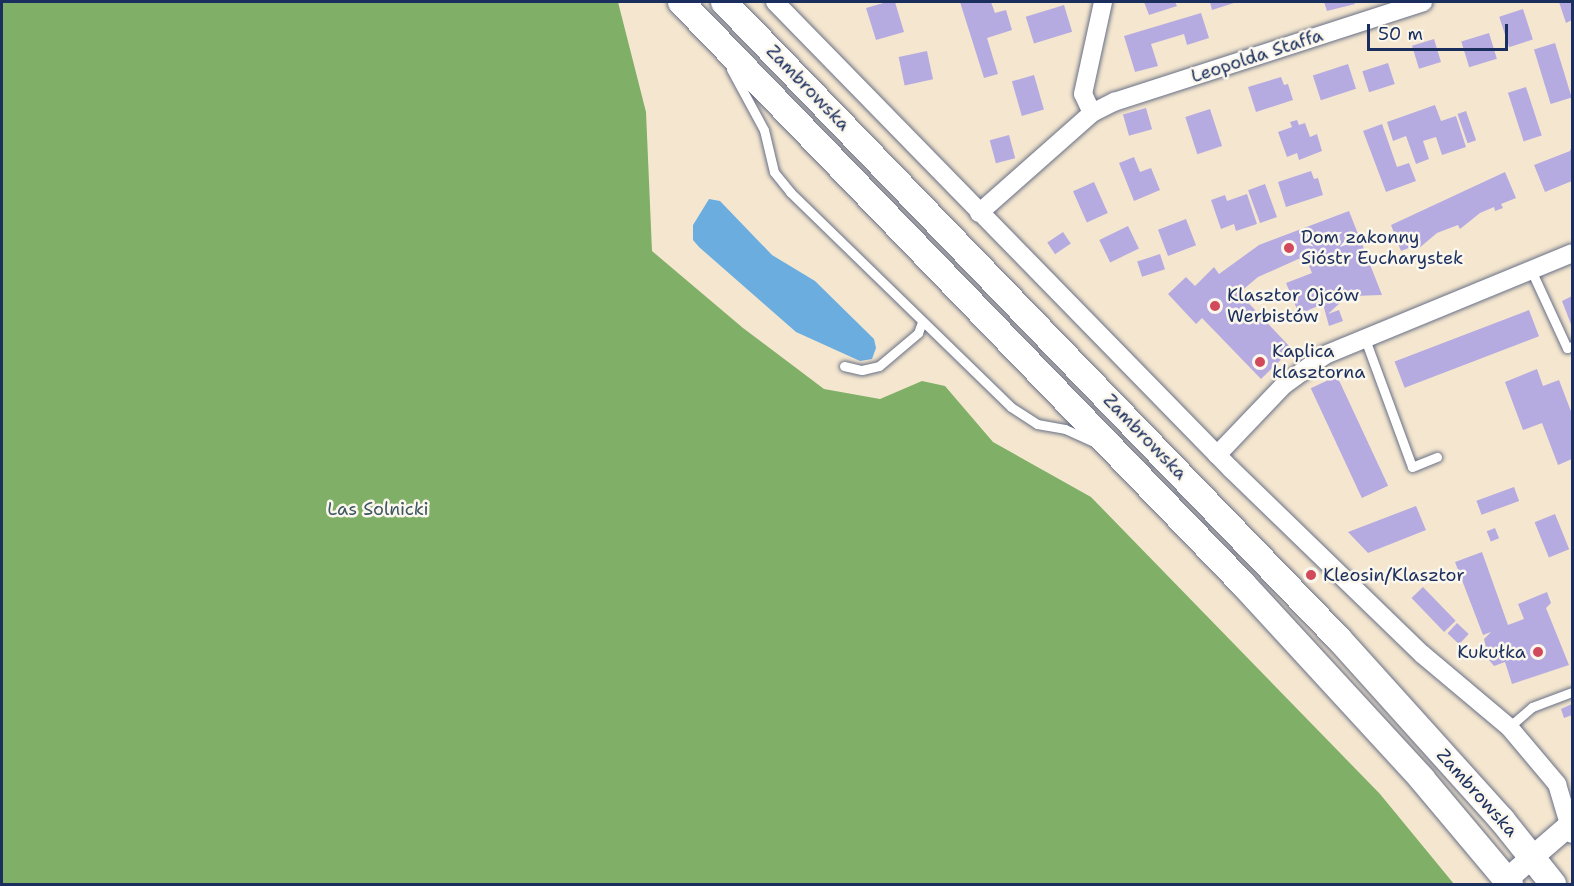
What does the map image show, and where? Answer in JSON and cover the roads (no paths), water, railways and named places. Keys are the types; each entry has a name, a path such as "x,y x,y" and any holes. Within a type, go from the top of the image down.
{"main road":[{"name":"Zambrowska","path":"681,2 1118,452 1339,687 1508,882"},
{"name":"Zambrowska","path":"724,2 1339,639 1532,855 1553,885"}],"street":[{"name":"Zambrowska","path":"775,2 1217,455 1422,654 1509,727 1548,770 1561,793 1572,827"},
{"path":"1092,113 1083,94 1103,2"},
{"name":"Leopolda Staffa","path":"979,213 1092,113 1114,102 1423,2"},
{"path":"1217,455 1284,385 1325,355 1572,253"},
{"path":"1508,882 1532,855 1572,827"}],"lane":[{"path":"709,31 752,103 764,130 774,172 922,321 1024,418 1065,429 1118,452"},
{"path":"1531,270 1570,347 1572,359"},
{"path":"844,366 862,370 879,366 918,333 922,321"},
{"path":"1365,339 1412,467 1437,457"},
{"path":"1509,727 1532,707 1572,692"}],"water":[{"path":"709,199 720,201 772,255 815,281 874,339 876,348 872,359 860,361 796,332 699,247 693,240 693,225"}],"place":[{"name":"Dom zakonny Sióstr Eucharystek","path":"1289,248"},
{"name":"Klasztor Ojców Werbistów","path":"1215,306"},
{"name":"Kaplica klasztorna","path":"1260,362"},
{"name":"Kleosin/Klasztor","path":"1311,575"},
{"name":"Kukułka","path":"1538,652"}],"park label":[{"name":"Las Solnicki","path":"378,509"}]}
